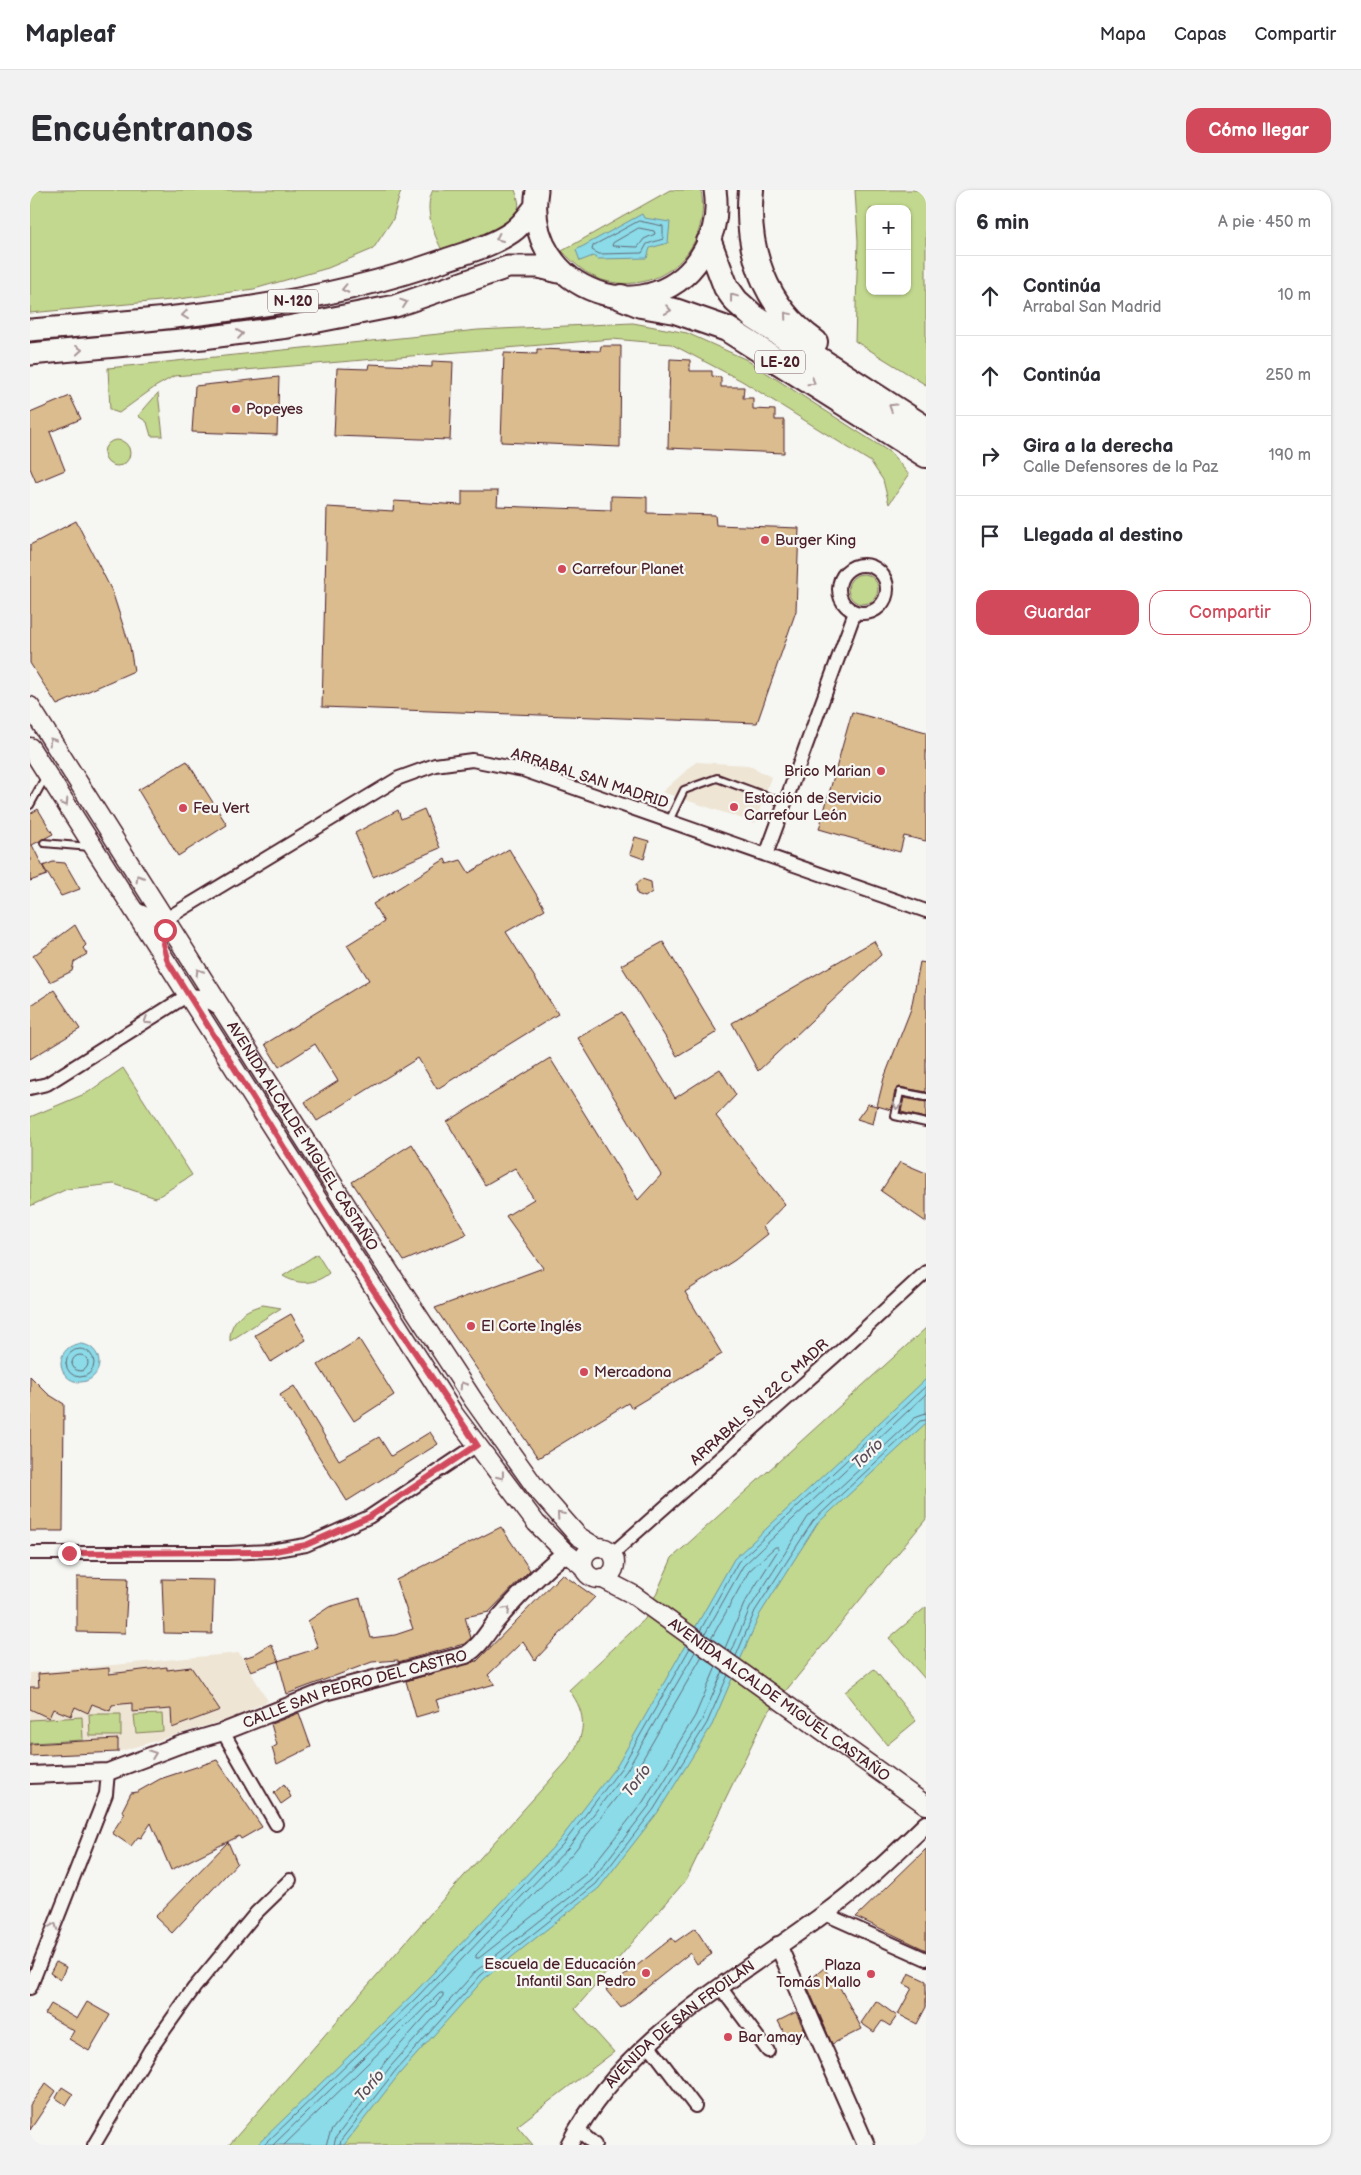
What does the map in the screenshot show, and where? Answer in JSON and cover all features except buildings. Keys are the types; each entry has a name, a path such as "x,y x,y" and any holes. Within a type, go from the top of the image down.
{"highway":[{"path":"751,190 750,226 752,245 768,288 791,321 808,337 834,356 858,386"},
{"path":"536,198 538,231 546,251 563,273 589,289 621,297 647,294 669,286 690,270 709,242 716,210 716,191"},
{"name":"N-120","path":"30,330 116,323 284,302 356,287 427,266 489,243 510,233 521,225 536,198"},
{"name":"LE-20","path":"709,242 726,287 736,301 754,317 858,386 921,443"},
{"name":"N-120","path":"30,354 203,338 288,327 395,306 508,267 539,267 563,273"},
{"name":"LE-20","path":"621,297 641,306 675,311 727,329 921,443"}],"main road":[{"name":"AVENIDA ALCALDE MIGUEL CASTAÑO","path":"30,706 364,1233 474,1401 536,1488 578,1536 607,1556 632,1594"},
{"name":"AVENIDA ALCALDE MIGUEL CASTAÑO","path":"30,747 376,1293 477,1445 536,1523 566,1554 583,1566 592,1577 601,1578 632,1594 926,1805"},
{"path":"583,1566 584,1556 607,1556 610,1574 601,1578"}],"street":[{"path":"921,443 926,466"},
{"path":"766,855 855,612"},
{"name":"ARRABAL SAN MADRID","path":"166,919 399,778 435,765 472,760 524,770 926,911"},
{"path":"131,906 151,917 166,919 163,944 168,962"},
{"path":"30,1088 47,1084 188,995 199,996 211,1002 226,1014"},
{"name":"ARRABAL S N 22 C MADR","path":"607,1556 835,1356 926,1272"},
{"path":"30,1553 270,1552 306,1545 369,1517 477,1445"},
{"name":"CALLE SAN PEDRO DEL CASTRO","path":"30,1775 108,1772 179,1745 223,1732 324,1692 466,1655 477,1648 501,1617 558,1558 566,1554"},
{"path":"223,1732 276,1824"},
{"path":"30,1988 106,1794 108,1772"},
{"name":"AVENIDA DE SAN FROILÁN","path":"569,2145 598,2098 667,2026 778,1945 825,1914 926,1824"},
{"path":"94,2145 150,2050 194,1988 256,1913 290,1880"},
{"path":"825,1914 926,1959"},
{"path":"778,1945 866,2145"},
{"path":"720,1987 768,2051"},
{"path":"648,2044 695,2106"},
{"path":"577,2130 596,2145"}],"lane":[{"path":"30,805 47,775"},
{"path":"669,821 684,790 717,778 786,803"},
{"path":"44,843 93,847"},
{"path":"926,1097 900,1092 895,1116 926,1123"}],"shaded area":[{"name":"Estación de Servicio Carrefour León","path":"696,762 748,765 771,777 755,823 662,792"},
{"path":"239,1653 268,1701 230,1719 121,1751 30,1756 30,1673"}],"green space":[{"path":"30,190 401,190 393,219 373,249 328,268 254,289 171,300 30,313"},
{"path":"433,190 515,190 519,207 513,217 496,231 443,252 433,230 429,213 430,197"},
{"path":"670,190 701,190 702,212 698,231 690,249 678,264 662,275 644,281 624,283 602,280 585,272 562,251"},
{"path":"855,190 926,190 926,385 855,341 858,241"},
{"path":"633,323 687,333 745,359 891,453 909,475 889,504 883,480 871,462 742,381 671,344 612,339 174,376 119,413 110,410 108,368 478,330"},
{"path":"158,393 163,436 151,436 147,422 138,416"},
{"path":"117,440 127,443 130,453 127,463 117,466 107,463 104,453 107,443"},
{"path":"863,574 873,579 878,589 873,599 863,604 853,599 848,589 853,579"},
{"path":"123,1068 192,1175 156,1198 114,1184 67,1189 30,1206 30,1117 87,1093"},
{"path":"317,1254 329,1273 324,1277 312,1282 300,1282 283,1276"},
{"path":"263,1305 281,1308 230,1341 230,1334 235,1321 250,1309"},
{"path":"926,1328 926,1519 766,1715 686,1880 575,2009 614,2052 517,2126 533,2145 229,2145 438,1905 568,1760 578,1742 582,1725 579,1708 569,1690 645,1619 672,1558"},
{"path":"926,1607 926,1680 889,1638"},
{"path":"874,1669 916,1721 887,1745 845,1692"},
{"path":"89,1714 121,1714 121,1736 90,1736"},
{"path":"162,1714 163,1731 136,1733 134,1715"},
{"path":"82,1717 83,1740 30,1743 30,1720"}],"water":[{"path":"642,214 644,218 670,222 668,243 650,248 647,258 598,259 593,256 580,261 576,250"},
{"path":"80,1344 94,1349 99,1363 94,1377 80,1382 66,1377 61,1363 66,1349"},
{"name":"Torío","path":"926,1379 926,1423 817,1524 760,1614 712,1725 658,1812 599,1888 484,1979 400,2073 344,2145 257,2145 414,1993 559,1841 618,1764 734,1559"}],"place":[{"name":"Popeyes","path":"236,409"},
{"name":"Burger King","path":"765,540"},
{"name":"Carrefour Planet","path":"562,569"},
{"name":"Brico Marian","path":"881,771"},
{"name":"Estación de Servicio Carrefour León","path":"734,807"},
{"name":"Feu Vert","path":"183,808"},
{"name":"El Corte Inglés","path":"471,1326"},
{"name":"Mercadona","path":"584,1372"},
{"name":"Escuela de Educación Infantil San Pedro","path":"646,1973"},
{"name":"Plaza Tomás Mallo","path":"871,1974"},
{"name":"Bar amay","path":"728,2037"}],"route":[{"path":"69,1553 270,1552 306,1545 336,1534 369,1517 477,1445 454,1414 370,1285 168,962 163,944 165,930"}]}
